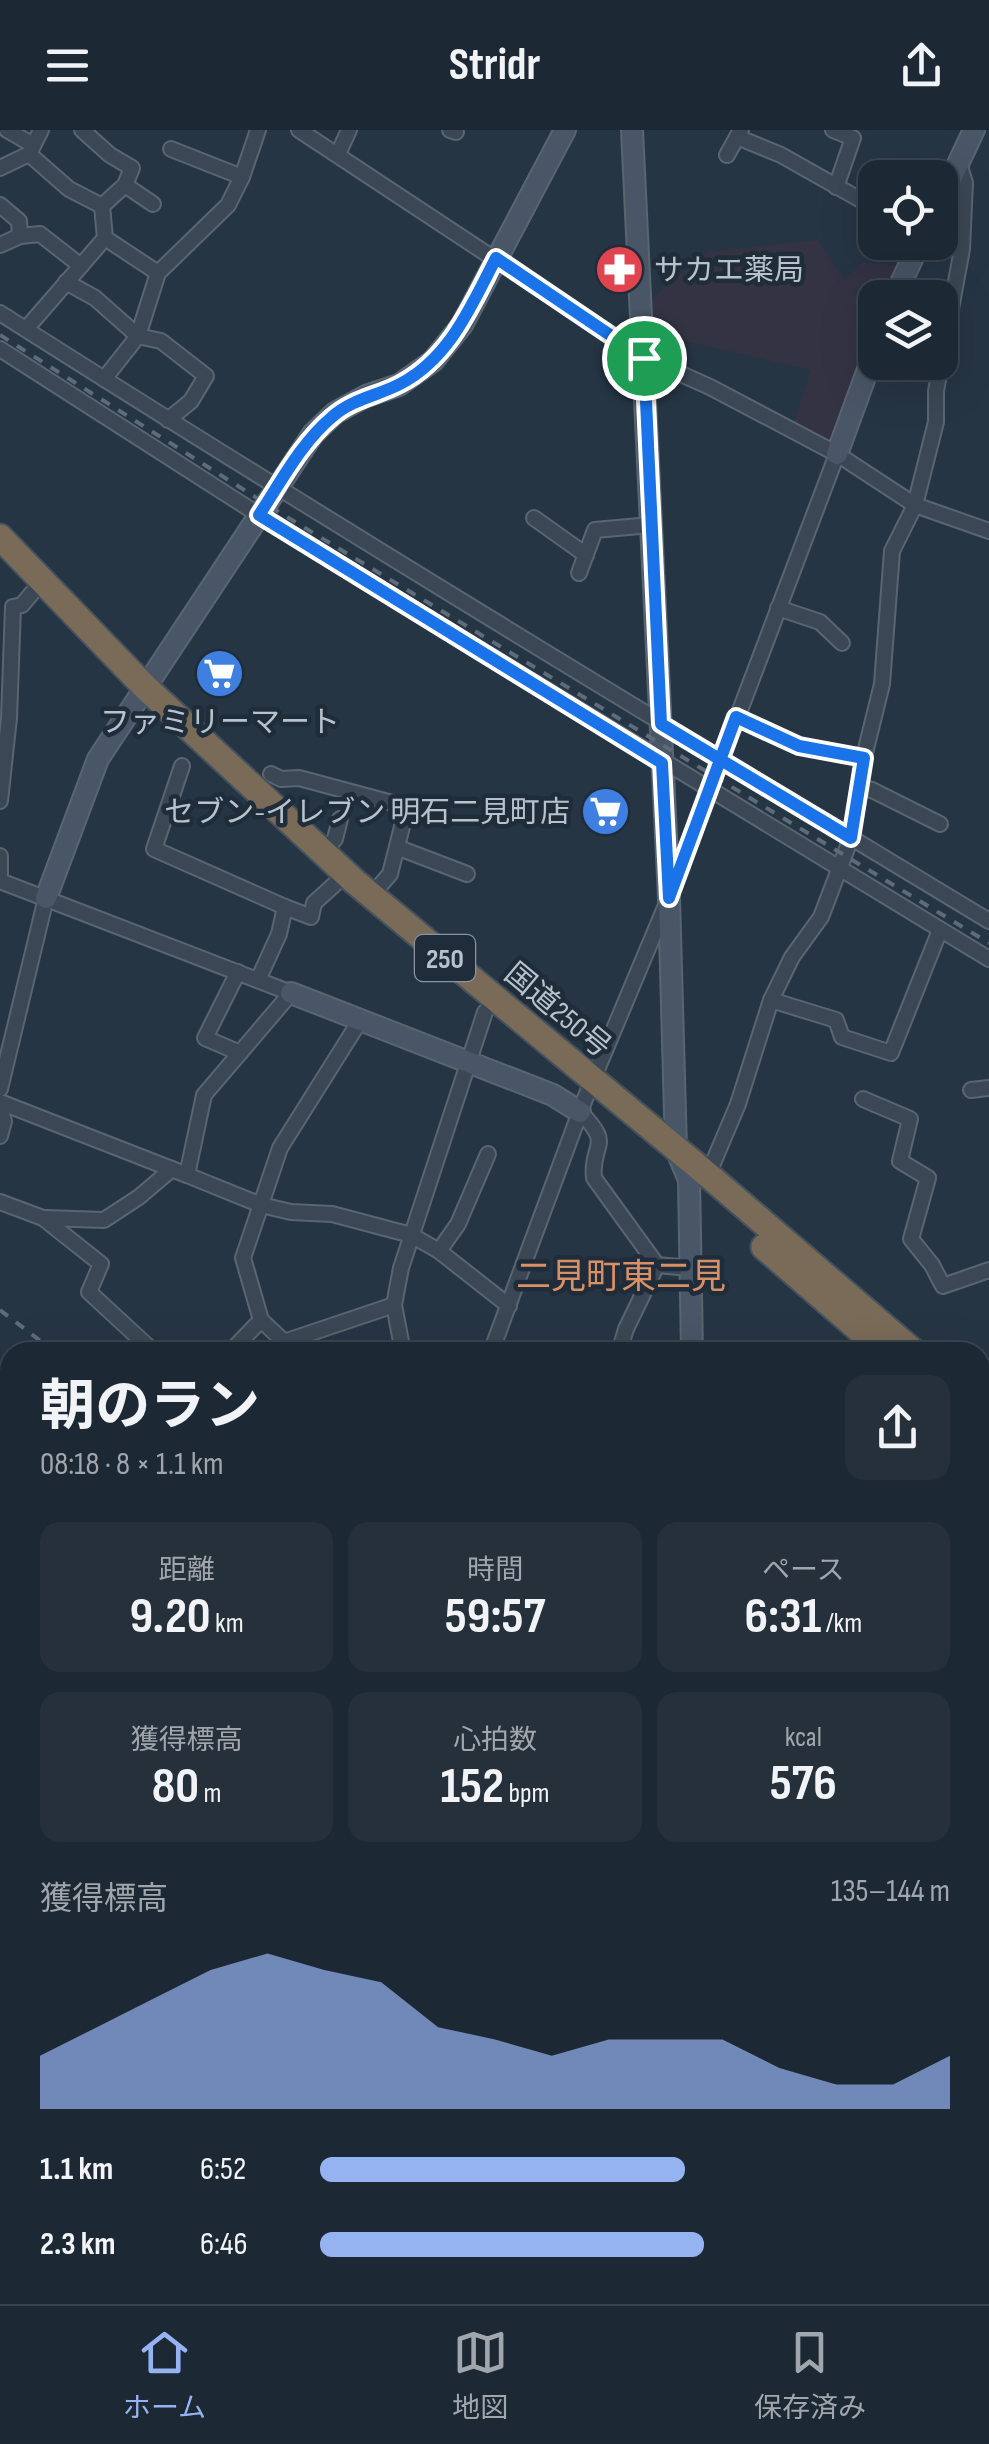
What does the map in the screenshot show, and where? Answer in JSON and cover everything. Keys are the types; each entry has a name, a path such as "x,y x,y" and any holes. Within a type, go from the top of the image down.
{"highway":[{"name":"国道250号","path":"0,536 141,694 334,884 586,1096 698,1178 902,1342"},
{"name":"国道250号","path":"0,558 141,694 371,896 586,1096 676,1149 698,1178 873,1342"}],"street":[{"path":"7,130 69,189 102,206"},
{"path":"0,168 31,149 41,130"},
{"path":"82,130 110,156 132,168 126,186 102,206"},
{"path":"104,379 138,336 158,273 228,205 258,130"},
{"path":"299,130 644,358 710,387 838,454 915,505 989,531"},
{"path":"338,154 349,130"},
{"path":"0,1089 46,898 98,759 313,434 335,413 399,384 434,362 462,325 565,130"},
{"path":"632,130 669,898 676,1149"},
{"path":"833,130 853,138 836,187"},
{"path":"692,1342 689,1268 698,1178 738,1104 771,1000 792,957 821,917 851,838 864,758 882,684 892,551 915,505 936,422 936,390 962,249 965,183 959,163 974,130"},
{"path":"728,155 739,134 858,199"},
{"path":"171,149 242,177"},
{"path":"126,186 153,204"},
{"path":"0,205 19,221 20,236"},
{"path":"26,329 105,238 102,206"},
{"path":"0,245 20,236 40,234 81,266"},
{"path":"105,238 158,273"},
{"path":"66,282 96,298 138,336 161,341 206,376 191,401 168,420"},
{"path":"0,313 719,760 989,921"},
{"path":"0,349 259,515 989,959"},
{"path":"495,1342 586,1096 669,898 864,380"},
{"path":"534,518 586,555"},
{"path":"579,573 595,530 651,525"},
{"path":"0,802 6,617 32,593"},
{"path":"778,608 820,622 842,643"},
{"path":"736,717 799,746 864,758"},
{"path":"182,766 154,849 310,917 314,903 334,884"},
{"path":"271,774 407,807 390,874 371,896"},
{"path":"859,787 940,824"},
{"path":"323,853 334,839 340,819"},
{"path":"398,848 467,874"},
{"path":"0,856 0,878 46,898 553,1095 586,1096"},
{"path":"258,980 279,934 285,907"},
{"path":"771,1000 836,1020 842,1037 891,1053 940,930"},
{"path":"238,972 205,1038 240,1053"},
{"path":"0,1202 44,1218 104,1220 179,1172 204,1095 291,993"},
{"path":"401,1342 394,1305 400,1268 486,1012"},
{"path":"285,1342 261,1320 243,1258 280,1148 361,1019"},
{"path":"971,1090 989,1088"},
{"path":"586,1096 600,1150 592,1166 594,1178 657,1265 689,1268"},
{"path":"863,1100 910,1119 900,1162 928,1178 911,1240 943,1286 989,1270"},
{"path":"0,1105 261,1205 290,1212 332,1214 411,1236 439,1251 510,1306"},
{"path":"0,1105 4,1121 0,1136"},
{"path":"439,1251 458,1224 488,1154"},
{"path":"44,1218 101,1264 89,1292 143,1342"},
{"path":"621,1342 657,1265"},
{"path":"302,1342 394,1305"},
{"path":"240,1342 261,1320"}],"shaded area":[{"path":"818,240 844,279 863,262 901,266 895,280 858,280 858,370 832,440 824,440 794,422 811,370 651,333 648,302 707,252"}],"railway":[{"path":"0,335 282,514 989,943"},
{"path":"0,1310 42,1342"}],"place":[{"name":"サカエ薬局","path":"619,270"},
{"name":"ファミリーマート","path":"220,673"},
{"name":"セブン-イレブン 明石二見町店","path":"605,812"}],"district":[{"name":"二見町東二見","path":"621,1276"}],"route":[{"path":"644,358 496,258 462,325 434,362 399,384 335,413 313,434 259,515 662,763 669,898 719,760 736,717 799,746 864,758 851,838 719,760 661,724 644,358"}]}
